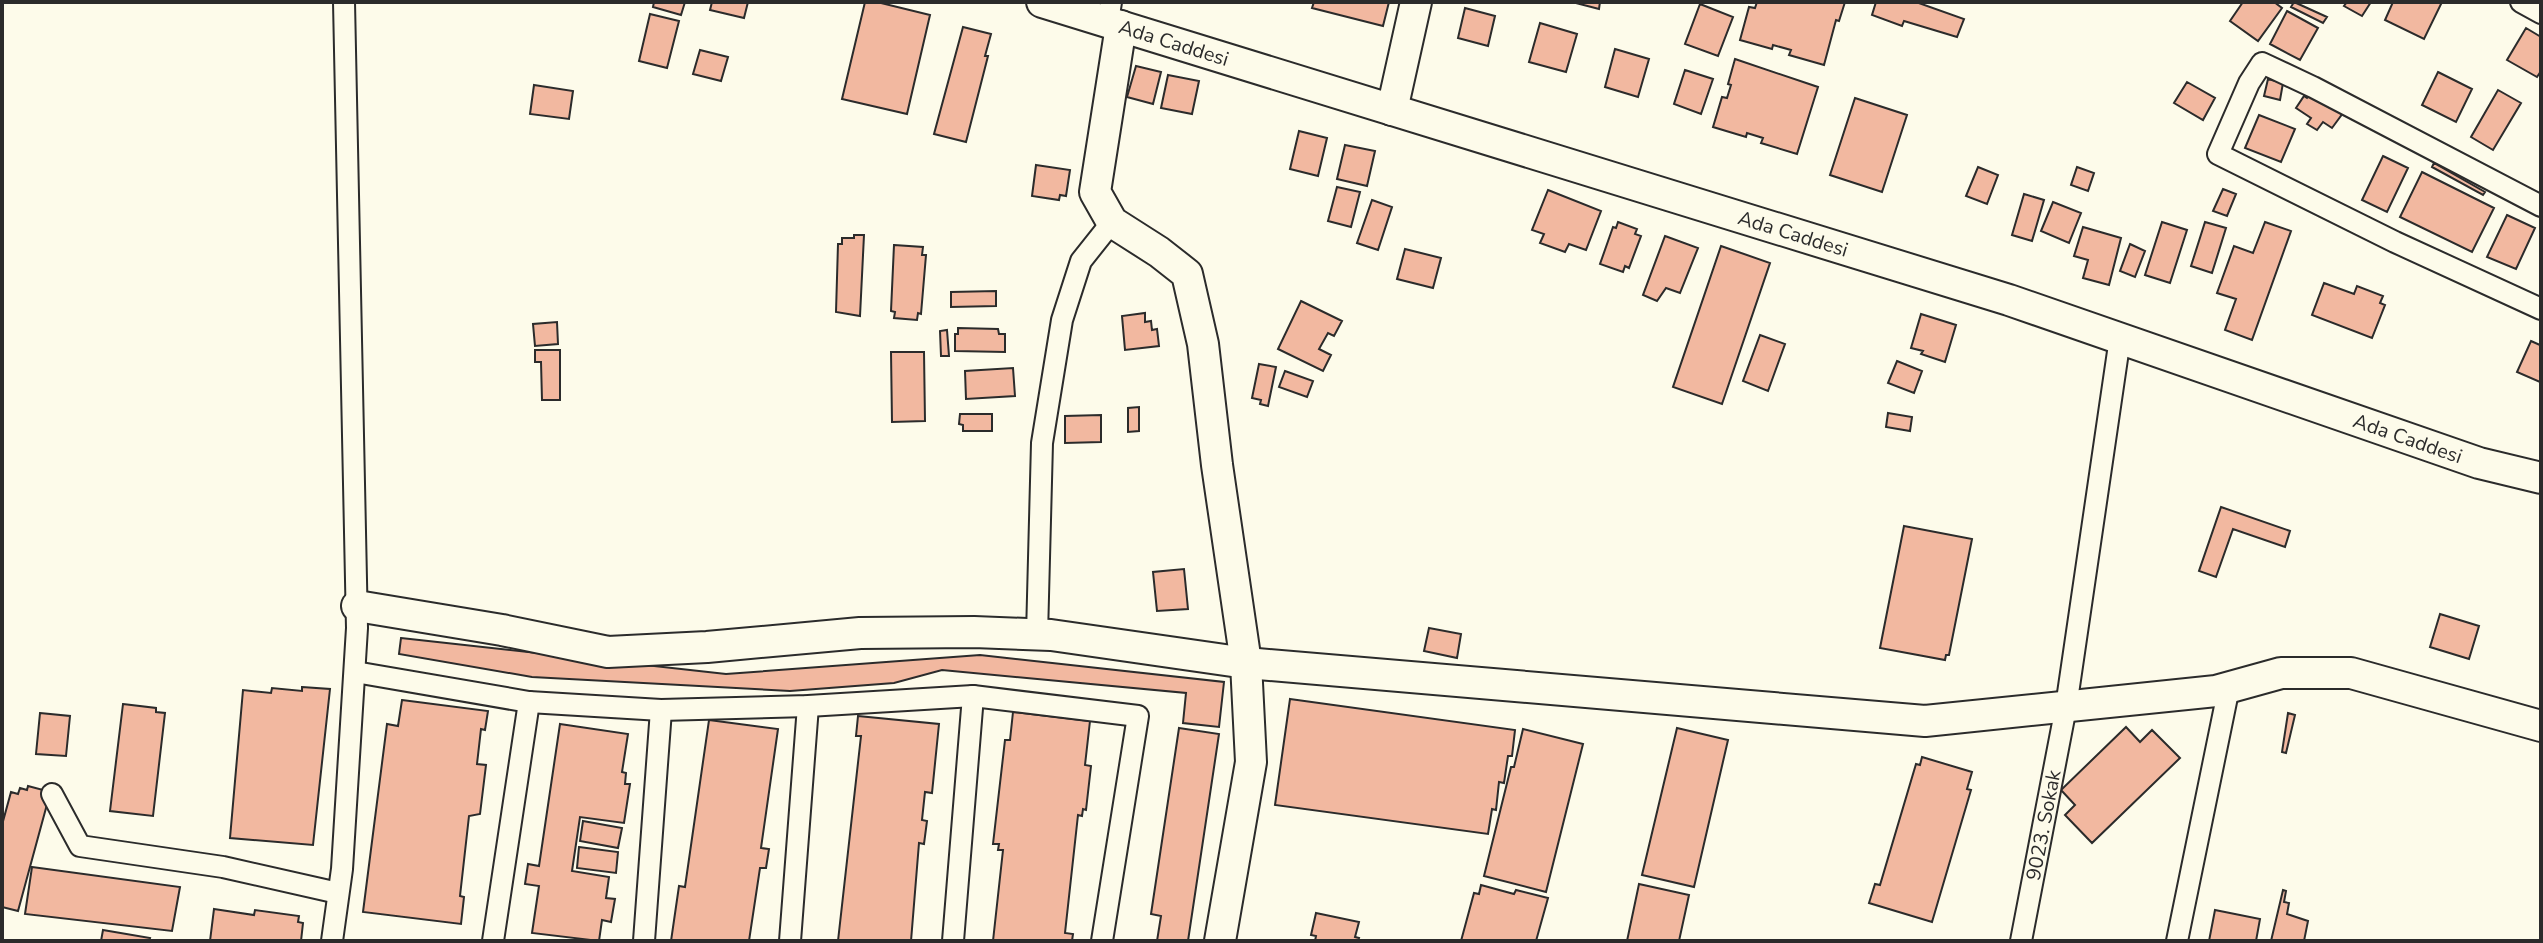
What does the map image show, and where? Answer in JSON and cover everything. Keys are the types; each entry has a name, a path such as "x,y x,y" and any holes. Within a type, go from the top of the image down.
{"main road":[{"name":"Ada Caddesi","path":"1042,2 1114,17 1392,110 2009,300 2479,463 2541,478"},
{"path":"1392,110 1416,2"},
{"path":"1114,17 1095,192 1112,222 1187,274 1203,344 1246,663 1251,762 1220,941"},
{"path":"357,606 502,630 608,652 707,647 860,633 1037,635 1246,663 1925,721 2216,691 2281,673 2351,673 2541,726"}],"street":[{"path":"332,941 355,672 357,606 344,2"},
{"path":"2521,2 2541,13"},
{"path":"2541,206 2262,63 2249,83 2218,154 2395,242 2541,309"},
{"path":"1037,635 1042,443 1062,320 1081,261 1112,222"},
{"name":"9023. Sokak","path":"2021,941 2066,707 2120,338"},
{"path":"355,672 529,702 661,710 808,706 973,696 1138,716 1102,941"},
{"path":"2177,941 2229,687"},
{"path":"953,941 973,696"},
{"path":"493,941 529,702"},
{"path":"790,941 808,706"},
{"path":"644,941 661,710"},
{"path":"52,794 80,846 223,867 338,893"}],"building":[{"path":"654,2 685,2 681,15 653,7"},
{"path":"712,2 748,2 744,18 710,10"},
{"path":"865,2 930,15 907,114 842,99"},
{"path":"1314,2 1389,2 1383,26 1312,8"},
{"path":"1572,2 1600,2 1599,9"},
{"path":"1757,2 1845,2 1839,21 1836,20 1824,65 1789,55 1791,50 1773,45 1772,49 1740,40 1749,7 1755,8"},
{"path":"1876,2 1916,2 1964,19 1957,37 1904,21 1902,26 1872,15"},
{"path":"2243,2 2274,2 2282,8 2258,41 2230,21"},
{"path":"2294,2 2327,17 2323,23 2291,7"},
{"path":"2347,2 2371,2 2362,16 2344,6"},
{"path":"2393,2 2442,2 2424,39 2385,20"},
{"path":"1700,4 1733,17 1718,56 1685,44"},
{"path":"1465,8 1495,16 1488,46 1458,38"},
{"path":"2287,11 2318,28 2300,60 2270,44"},
{"path":"650,14 679,21 667,68 639,61"},
{"path":"1540,23 1577,34 1566,72 1529,62"},
{"path":"963,27 991,34 966,142 934,134"},
{"path":"2526,28 2541,37 2541,71 2537,77 2507,60"},
{"path":"1615,49 1649,59 1638,97 1605,87"},
{"path":"700,50 728,57 721,81 693,74"},
{"path":"1735,59 1818,87 1797,154 1761,143 1763,138 1747,133 1746,137 1713,127 1722,97 1727,98"},
{"path":"1136,66 1161,72 1153,104 1127,97"},
{"path":"1685,70 1713,79 1701,114 1674,104"},
{"path":"2438,72 2472,89 2456,122 2422,105"},
{"path":"1168,75 1199,81 1192,114 1161,108"},
{"path":"2268,79 2283,83 2280,100 2264,96"},
{"path":"2187,82 2215,98 2203,120 2174,103"},
{"path":"534,85 573,91 569,119 530,114"},
{"path":"2498,90 2521,103 2493,150 2471,137"},
{"path":"2312,92 2343,113 2332,128 2323,122 2317,130 2307,124 2311,118 2296,108 2304,96 2307,98"},
{"path":"1855,98 1907,115 1882,192 1830,175"},
{"path":"2259,115 2295,129 2281,162 2245,148"},
{"path":"1299,131 1327,138 1318,176 1290,169"},
{"path":"1345,145 1375,151 1367,186 1337,179"},
{"path":"2383,156 2408,168 2387,212 2362,200"},
{"path":"2434,163 2485,192 2483,195 2432,167"},
{"path":"1036,165 1070,170 1066,196 1060,195 1059,200 1032,196"},
{"path":"1978,167 1998,175 1987,204 1966,196"},
{"path":"2077,167 2094,173 2088,191 2071,185"},
{"path":"2422,172 2494,208 2472,252 2400,217"},
{"path":"1337,187 1360,192 1351,227 1328,221"},
{"path":"2223,189 2236,194 2227,216 2213,211"},
{"path":"1548,190 1601,211 1586,250 1569,244 1565,252 1540,243 1544,234 1532,230"},
{"path":"2024,194 2044,200 2032,241 2012,235"},
{"path":"1372,200 1392,207 1378,250 1357,243"},
{"path":"2053,202 2081,213 2069,243 2041,231"},
{"path":"2507,215 2535,228 2516,269 2487,257"},
{"path":"1618,222 1637,229 1635,234 1641,236 1629,268 1625,266 1623,272 1600,264 1613,227 1616,228"},
{"path":"2162,222 2187,230 2170,283 2145,275"},
{"path":"2205,222 2226,228 2212,273 2191,266"},
{"path":"2265,222 2291,231 2252,340 2225,330 2236,299 2217,293 2234,246 2253,253"},
{"path":"2083,227 2121,238 2109,285 2083,278 2088,260 2074,256"},
{"path":"854,235 864,235 860,316 836,312 838,244 842,244 842,238 854,238"},
{"path":"1665,236 1698,248 1680,293 1666,288 1657,301 1643,295"},
{"path":"2130,244 2145,251 2135,277 2120,271"},
{"path":"894,245 923,247 922,255 926,255 921,314 918,313 917,320 894,318 895,312 891,311"},
{"path":"1721,246 1770,263 1722,404 1673,387"},
{"path":"1405,249 1441,258 1433,288 1397,279"},
{"path":"2324,283 2354,294 2357,286 2383,296 2380,303 2385,305 2372,338 2312,315"},
{"path":"996,291 996,306 951,307 951,292"},
{"path":"1301,301 1342,321 1334,336 1328,333 1319,349 1331,355 1323,371 1278,349"},
{"path":"1145,313 1145,322 1151,321 1152,330 1157,329 1159,346 1125,350 1122,316"},
{"path":"1921,314 1956,325 1945,362 1911,348"},
{"path":"557,322 558,344 535,346 533,324"},
{"path":"958,328 998,329 999,334 1005,334 1005,352 955,351"},
{"path":"947,330 949,356 941,356 940,331"},
{"path":"1760,335 1785,344 1768,391 1743,381"},
{"path":"2531,341 2540,345 2541,349 2540,382 2517,372"},
{"path":"535,350 560,350 560,400 542,400 541,362 535,362"},
{"path":"891,352 924,352 925,421 892,422"},
{"path":"1897,361 1922,371 1914,393 1888,383"},
{"path":"1259,364 1276,367 1268,406 1252,398"},
{"path":"1013,368 1015,396 966,399 965,371"},
{"path":"1285,371 1313,381 1307,397 1279,387"},
{"path":"1139,407 1139,431 1128,432 1128,408"},
{"path":"1888,413 1912,417 1910,431 1886,427"},
{"path":"960,414 992,414 992,431 963,431 963,425 959,424"},
{"path":"1101,415 1101,442 1065,443 1065,416"},
{"path":"2221,507 2290,531 2285,547 2233,529 2216,577 2199,571"},
{"path":"1904,526 1972,539 1949,655 1945,660 1880,648"},
{"path":"1184,569 1188,609 1157,611 1153,572"},
{"path":"2440,614 2479,626 2469,659 2430,647"},
{"path":"1429,628 1461,634 1457,658 1424,651"},
{"path":"401,638 726,674 980,655 1224,682 1219,727 1183,723 1186,693 942,670 894,683 790,691 532,677 399,654"},
{"path":"302,687 330,689 313,845 230,838 243,690 271,693 272,688 302,691"},
{"path":"1290,699 1515,730 1512,756 1508,756 1504,783 1499,782 1496,810 1492,809 1488,834 1275,805"},
{"path":"402,700 488,711 485,730 481,729 477,764 486,765 480,814 469,816 460,896 464,897 461,924 363,912 387,724 398,726"},
{"path":"123,704 156,708 156,712 165,713 153,816 110,811"},
{"path":"1013,712 1090,721 1085,765 1091,766 1086,810 1083,809 1082,816 1078,815 1065,933 1073,934 1072,941 993,941 1003,850 998,850 999,844 993,844 1005,740 1010,740"},
{"path":"40,713 70,716 66,756 36,754"},
{"path":"2288,713 2295,715 2286,753 2282,752"},
{"path":"858,716 939,724 932,793 925,792 922,820 927,821 924,844 919,843 911,941 838,941 861,736 856,736"},
{"path":"709,720 778,729 761,848 769,849 766,868 760,868 749,941 671,941 679,886 685,887"},
{"path":"560,724 628,734 622,772 626,773 625,784 630,784 624,823 580,817 572,871 609,877 606,898 615,899 611,922 602,920 599,941 532,933 539,886 525,884 528,864 539,866"},
{"path":"2126,727 2140,742 2152,730 2180,758 2092,843 2065,815 2075,805 2061,790"},
{"path":"1179,728 1219,734 1188,941 1157,941 1161,916 1151,914"},
{"path":"1677,728 1728,740 1694,887 1642,875"},
{"path":"1523,729 1583,744 1546,892 1484,876"},
{"path":"1922,757 1972,772 1967,789 1971,790 1932,922 1869,903 1875,884 1880,885 1916,764 1920,765"},
{"path":"28,786 47,791 49,797 18,911 2,907 2,825 11,792 18,794 20,788 27,790"},
{"path":"583,821 622,828 618,848 580,841"},
{"path":"579,847 618,852 616,873 577,868"},
{"path":"32,867 180,887 172,931 25,914"},
{"path":"1639,884 1689,895 1679,941 1627,941"},
{"path":"1481,885 1514,894 1516,890 1548,898 1536,941 1461,941 1474,893 1479,894"},
{"path":"2283,890 2286,891 2284,902 2289,903 2287,914 2308,921 2304,941 2271,941"},
{"path":"214,909 254,915 255,910 299,916 298,922 303,923 301,941 210,941"},
{"path":"2215,910 2260,919 2256,941 2209,941"},
{"path":"1316,913 1359,922 1355,937 1359,938 1358,941 1315,941 1316,936 1311,935"},
{"path":"103,930 150,938 149,941 101,941"}]}
